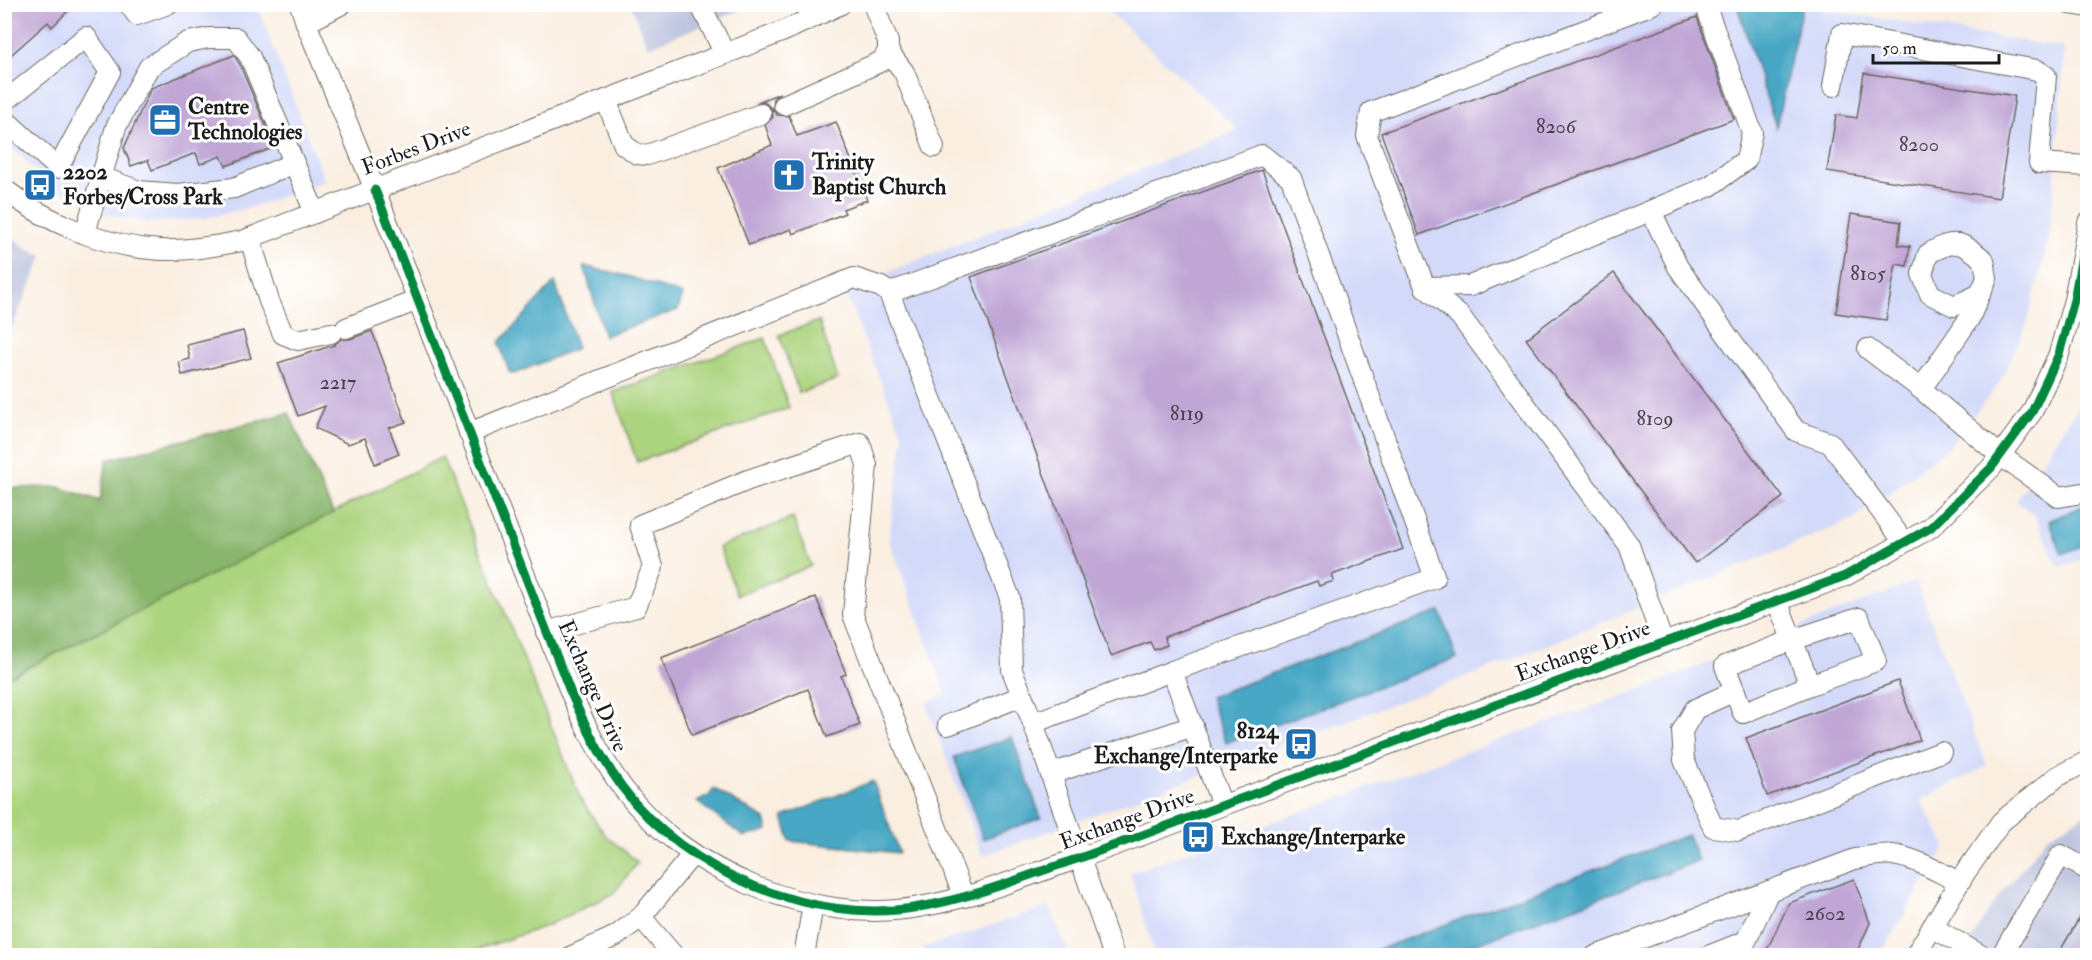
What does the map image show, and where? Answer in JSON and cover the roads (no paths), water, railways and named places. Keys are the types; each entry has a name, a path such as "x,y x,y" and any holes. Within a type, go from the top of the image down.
{"street":[{"path":"129,4 137,15 168,4"},
{"path":"303,14 342,4"},
{"path":"700,4 725,54"},
{"name":"Forbes Drive","path":"4,189 27,206 67,227 109,241 160,250 202,248 250,239 784,31 841,4"},
{"path":"784,105 882,61 888,51 888,42 873,4"},
{"path":"1653,4 1371,112 1367,136 1425,287 1460,316 1629,545 1663,643"},
{"path":"1425,287 1470,286 1710,186 1746,160 1752,132 1705,4"},
{"path":"2070,4 2088,7"},
{"name":"Exchange Drive","path":"303,14 375,190 546,632 596,748 622,788 654,822 692,855 735,878 778,896 813,905 867,910 918,908 964,897 1080,858 1845,576 1930,528 2001,456 2032,412 2059,354 2074,300 2087,232"},
{"path":"1833,86 1842,34 2037,70 2046,76 2038,163 2088,166"},
{"path":"4,102 86,38 110,72 58,168 4,119"},
{"path":"85,233 116,127 149,67 188,42 209,38 236,38 250,57 315,213"},
{"path":"888,51 904,72 934,147"},
{"path":"606,100 624,145 637,154 647,155 760,114"},
{"path":"889,293 1262,155 1291,178 1435,578 1172,671 1034,723"},
{"path":"101,177 139,191 178,194 234,188 294,163"},
{"path":"1651,211 1678,267 1796,432 1830,443 1904,542"},
{"path":"250,239 269,301 283,334 298,340 338,330 418,300"},
{"path":"470,433 854,278 881,287 889,293 1010,598 1012,670 1034,723 1114,956"},
{"path":"1921,389 1969,319 1980,294"},
{"path":"1868,349 1921,389 2001,456 2059,497 2088,492"},
{"path":"546,632 636,607 653,567 640,525 748,480 860,443 867,465 853,615 964,897"},
{"path":"1777,601 1810,686"},
{"path":"1859,618 1876,661 1743,713 1725,666 1792,640 1859,618"},
{"path":"1172,671 1222,805"},
{"path":"1735,691 1695,709 1682,731 1684,760 1713,827 1739,831 1941,752"},
{"path":"948,725 1022,696"},
{"path":"1051,774 1193,726"},
{"path":"1915,956 1959,882 2001,822 2058,777 2088,761"},
{"path":"1595,956 1855,860 1891,854 1912,859 1959,882"},
{"path":"572,956 616,936 641,917 692,855"},
{"path":"2001,956 2061,855 2088,870"},
{"path":"1708,956 1746,941 1769,891"},
{"path":"804,956 813,905"},
{"path":"641,917 674,956"},
{"path":"1932,927 1982,956"}],"water":[{"path":"1797,4 1802,7 1776,127 1738,9 1739,5"},
{"path":"584,266 631,277 683,295 678,310 604,336"},
{"path":"555,282 577,348 514,374 509,372 499,343"},
{"path":"2087,504 2087,544 2062,554 2049,521"},
{"path":"1440,611 1457,658 1226,743 1209,697"},
{"path":"1012,737 1041,818 983,839 954,757"},
{"path":"873,781 899,853 790,841 783,817"},
{"path":"714,789 765,819 768,831 744,837 697,802 709,796"},
{"path":"1688,835 1698,861 1445,955 1363,955"}],"place":[{"name":"Centre Technologies","path":"165,120"},
{"name":"Trinity Baptist Church","path":"789,175"},
{"name":"2202 Forbes/Cross Park","path":"40,185"},
{"name":"8124 Exchange/Interparke","path":"1301,744"},
{"name":"Exchange/Interparke","path":"1198,837"}]}
